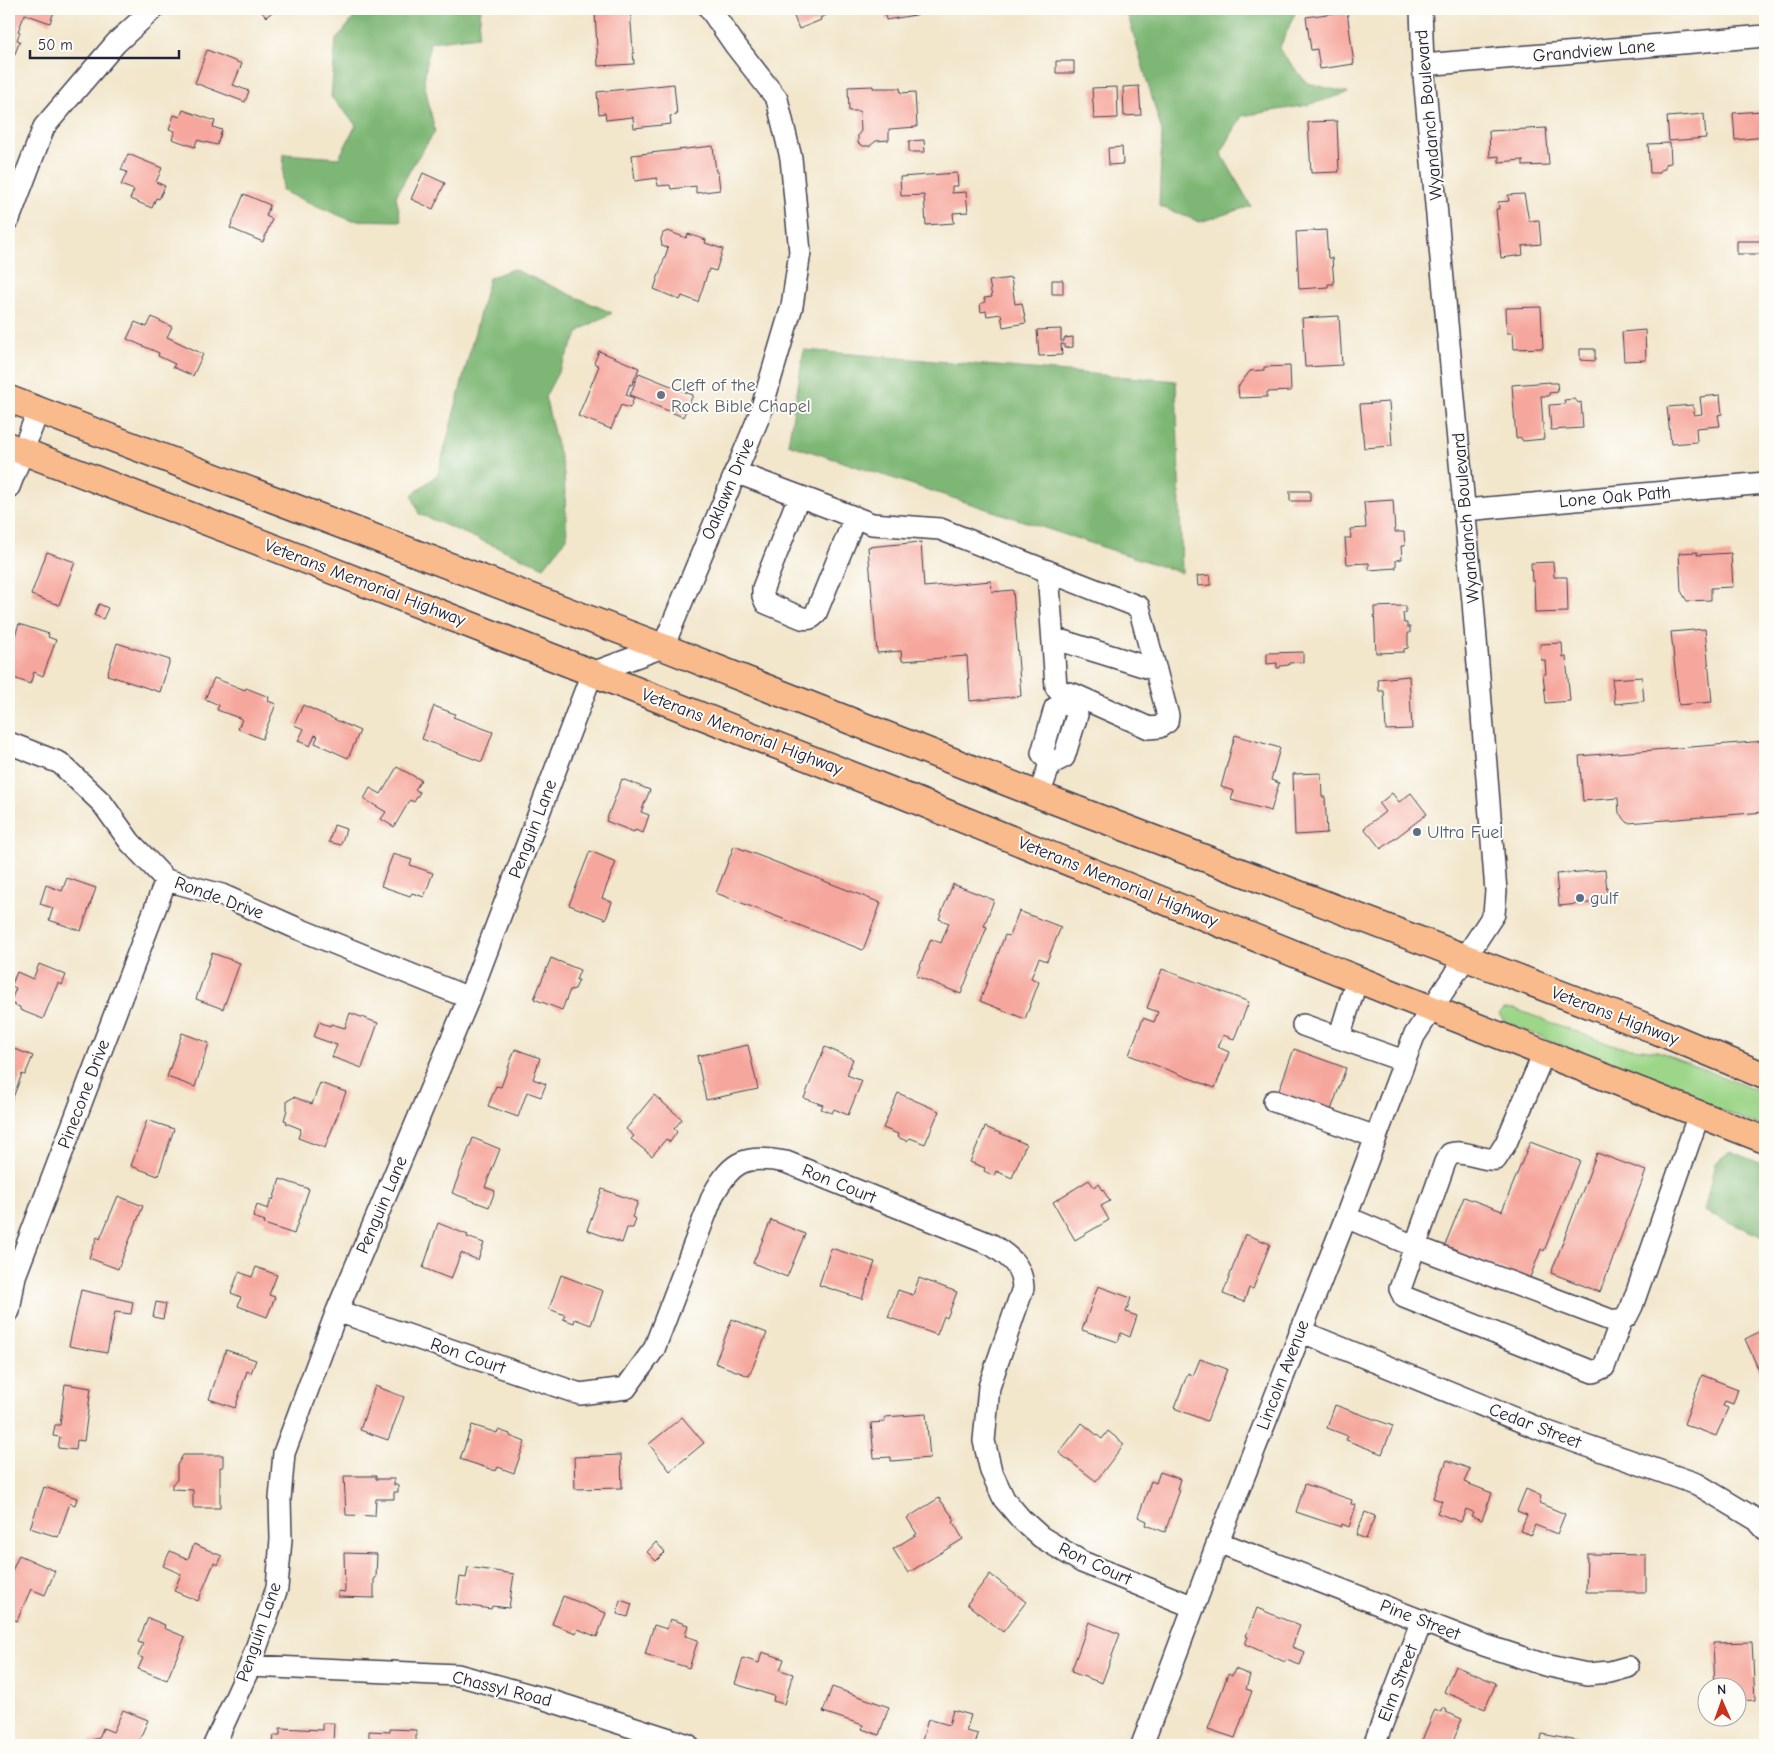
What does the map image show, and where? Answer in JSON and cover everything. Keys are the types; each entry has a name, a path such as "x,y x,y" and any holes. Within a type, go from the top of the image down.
{"main road":[{"path":"9,399 663,647 1039,795 1466,957"},
{"name":"Veterans Memorial Highway","path":"16,448 895,792 1544,1053"},
{"name":"Veterans Highway","path":"1466,957 1650,1028 1765,1076"},
{"path":"1544,1053 1765,1140"}],"street":[{"path":"9,219 44,127 116,43 153,9"},
{"name":"Oaklawn Drive","path":"663,647 760,414 790,314 800,252 791,158 777,99 710,9"},
{"name":"Wyandanch Boulevard","path":"1421,9 1423,65 1465,510 1496,892 1494,914 1431,1009"},
{"name":"Grandview Lane","path":"1423,65 1765,36"},
{"path":"9,487 16,448 38,411"},
{"path":"735,472 872,524 940,529 1048,571 1139,607 1168,716 1167,722 1160,727 1149,728 1072,698 1059,691 1056,687 1048,571"},
{"name":"Lone Oak Path","path":"1465,510 1765,483"},
{"path":"799,496 763,588 763,596 766,603 802,618 808,619 816,613 855,517"},
{"path":"1053,638 1156,670"},
{"path":"592,673 663,647"},
{"name":"Penguin Lane","path":"214,1745 250,1666 277,1588 281,1538 280,1499 284,1453 337,1311 468,998 592,673"},
{"path":"1039,795 1050,764 1042,753 1055,708 1072,698"},
{"name":"Ronde Drive","path":"9,743 60,763 102,803 130,842 166,880 222,895 294,927 468,998"},
{"name":"Pinecone Drive","path":"9,1310 15,1276 166,880"},
{"path":"1339,1038 1357,979"},
{"name":"Lincoln Avenue","path":"1142,1745 1218,1542 1346,1217 1404,1061 1414,1036 1431,1009"},
{"path":"1303,1025 1404,1061"},
{"path":"1544,1053 1506,1144 1496,1159 1487,1160 1458,1151 1450,1154 1445,1162 1400,1289 1404,1297 1593,1372 1604,1368 1620,1321"},
{"path":"1274,1101 1376,1137"},
{"path":"1346,1217 1414,1246 1613,1322 1620,1321 1627,1316 1632,1306 1699,1114"},
{"name":"Ron Court","path":"337,1311 580,1394 626,1388 654,1349 706,1211 723,1177 732,1167 745,1161 765,1159 786,1162 992,1245 1006,1254 1016,1264 1022,1276 1023,1288 989,1387 984,1441 991,1471 1004,1499 1041,1538 1082,1562 1194,1607"},
{"name":"Cedar Street","path":"1300,1331 1545,1432 1697,1484 1762,1519"},
{"name":"Pine Street","path":"1218,1542 1484,1645 1545,1665 1587,1674 1610,1672 1628,1667"},
{"name":"Elm Street","path":"1374,1745 1422,1620"},
{"name":"Chassyl Road","path":"250,1666 458,1675 545,1699 688,1745"}],"green space":[{"path":"361,9 481,9 478,36 430,42 424,81 435,132 414,163 396,196 401,221 350,220 282,191 284,154 339,158 356,125 331,97 336,40"},
{"path":"1126,9 1297,9 1279,49 1307,83 1348,93 1308,105 1242,116 1221,153 1251,206 1200,222 1159,206 1162,132"},
{"path":"513,269 612,313 580,330 545,397 564,473 567,538 544,567 419,514 412,495 438,474 489,278"},
{"path":"804,350 1176,381 1182,573 788,444"},
{"path":"1504,1009 1515,1009 1615,1046 1658,1051 1765,1094 1765,1128 1505,1022 1499,1014"},
{"path":"1730,1151 1765,1165 1765,1238 1704,1211 1715,1163"}],"building":[{"path":"9,9 55,9 50,23 25,14 18,31 20,32 17,40 20,41 14,56 9,53"},
{"path":"259,9 276,9 266,17"},
{"path":"791,9 832,9 833,12 820,18 821,20 799,29"},
{"path":"884,9 920,9 921,14 886,20"},
{"path":"630,11 634,64 598,66 595,12"},
{"path":"1347,11 1354,64 1320,69 1317,49 1311,50 1306,17"},
{"path":"207,50 242,64 233,85 249,91 245,102 195,83"},
{"path":"1056,61 1074,61 1074,73 1056,73"},
{"path":"674,84 677,115 670,116 671,124 634,128 633,117 606,120 605,113 599,114 597,92"},
{"path":"873,86 873,88 900,88 901,93 915,92 917,127 889,129 889,140 876,141 870,146 863,146 858,143 858,135 861,131 860,111 849,111 848,87"},
{"path":"1139,86 1141,115 1124,116 1123,87"},
{"path":"1117,87 1118,118 1094,119 1092,88"},
{"path":"183,110 215,121 213,127 222,130 217,145 197,140 195,147 172,139 175,131 169,129 174,115 180,117"},
{"path":"1762,111 1763,116 1765,115 1765,137 1735,140 1733,113"},
{"path":"1704,114 1706,138 1669,141 1667,117"},
{"path":"1337,121 1339,172 1311,173 1308,122"},
{"path":"1546,128 1549,165 1523,166 1523,160 1499,162 1499,156 1490,157 1489,131"},
{"path":"924,140 925,152 909,152 909,141"},
{"path":"1670,143 1671,163 1665,164 1665,169 1660,170 1660,173 1650,173 1648,144"},
{"path":"713,146 720,190 696,193 696,186 671,189 670,185 658,186 657,178 635,181 632,155"},
{"path":"1122,147 1123,164 1109,165 1108,148"},
{"path":"128,154 162,168 156,182 165,186 159,199 156,198 152,208 130,199 134,190 121,185 127,172 121,170"},
{"path":"423,173 445,183 433,209 411,199"},
{"path":"957,173 958,186 952,186 952,193 966,192 968,212 953,213 954,223 926,225 924,195 901,196 900,177"},
{"path":"244,194 270,205 266,216 272,219 263,242 230,228"},
{"path":"1524,194 1529,221 1539,220 1541,244 1522,246 1523,255 1501,258 1496,209 1499,209 1498,202 1509,201 1508,195"},
{"path":"1326,230 1328,258 1332,258 1334,284 1328,284 1328,287 1299,289 1296,232"},
{"path":"668,231 686,238 688,234 706,240 705,243 723,249 716,271 709,269 698,302 682,296 680,300 654,289 668,248 662,246 661,239 663,233"},
{"path":"1737,241 1765,241 1765,254 1737,254"},
{"path":"1011,278 1015,304 1022,303 1026,323 1003,327 1001,314 987,316 986,311 981,312 980,304 985,302 984,298 992,297 989,281"},
{"path":"1052,280 1063,280 1063,294 1052,294"},
{"path":"1541,307 1543,348 1514,349 1513,333 1507,333 1506,308"},
{"path":"1339,316 1342,365 1305,367 1302,318"},
{"path":"152,317 172,327 167,337 203,354 193,376 173,367 175,364 158,356 159,353 127,339 135,322 147,327"},
{"path":"1061,329 1061,341 1064,341 1064,338 1073,337 1073,347 1064,348 1064,344 1061,344 1062,355 1039,356 1037,330"},
{"path":"1645,330 1646,360 1624,361 1622,332"},
{"path":"1580,349 1595,349 1595,361 1580,360"},
{"path":"599,351 639,368 626,395 634,398 630,408 621,405 611,429 578,416 599,366 594,363"},
{"path":"1290,366 1291,391 1267,392 1267,397 1239,398 1238,387 1250,371 1264,370 1264,367"},
{"name":"Cleft of the Rock Bible Chapel","path":"639,373 693,395 683,417 630,395"},
{"path":"1557,383 1558,392 1549,393 1549,396 1541,396 1544,439 1523,441 1520,437 1516,438 1512,385"},
{"path":"1720,395 1722,414 1718,415 1720,426 1696,428 1697,442 1671,444 1667,407 1693,405 1694,415 1702,414 1700,397"},
{"path":"1575,399 1578,403 1581,402 1583,428 1551,430 1549,405 1565,404 1564,400"},
{"path":"1389,402 1392,446 1364,448 1360,404"},
{"path":"1290,491 1310,491 1310,501 1290,501"},
{"path":"1393,500 1395,532 1404,532 1405,546 1401,546 1402,559 1396,560 1396,568 1369,570 1369,563 1347,564 1345,538 1351,538 1350,529 1366,528 1364,502"},
{"path":"921,542 924,587 991,581 992,592 1013,590 1021,696 970,701 967,656 902,661 901,651 877,653 868,547"},
{"path":"47,552 75,562 59,605 31,595"},
{"path":"1697,552 1697,555 1731,553 1733,587 1711,588 1711,600 1687,601 1681,591 1679,553"},
{"path":"1553,562 1554,577 1567,577 1568,612 1535,613 1534,581 1532,581 1531,563"},
{"path":"1210,575 1211,585 1198,586 1197,576"},
{"path":"99,604 108,608 103,619 94,615"},
{"path":"1406,606 1406,613 1403,613 1404,623 1407,623 1407,627 1410,627 1408,648 1404,649 1404,652 1376,653 1374,607"},
{"path":"19,624 49,634 48,637 56,640 43,676 34,672 30,684 9,676 9,653"},
{"path":"1705,629 1712,702 1679,705 1671,632"},
{"path":"117,643 170,660 160,692 107,675"},
{"path":"1562,643 1563,657 1566,657 1570,701 1546,703 1543,674 1546,674 1545,660 1541,660 1540,644"},
{"path":"1303,652 1303,662 1289,663 1289,665 1280,666 1280,668 1277,668 1277,663 1267,664 1267,653"},
{"path":"1409,676 1412,729 1386,730 1384,691 1379,691 1378,679"},
{"path":"1642,677 1644,701 1615,704 1612,679"},
{"path":"214,678 269,697 268,701 276,704 262,739 238,729 242,719 217,710 219,705 205,699"},
{"path":"303,705 360,731 348,758 315,743 318,736 315,735 310,746 298,741 304,729 294,725"},
{"path":"434,706 455,714 453,717 493,732 482,762 422,739"},
{"path":"1235,735 1280,748 1271,780 1279,783 1271,811 1231,800 1234,791 1221,787"},
{"path":"1765,741 1765,812 1628,823 1619,813 1618,798 1583,801 1579,756"},
{"path":"397,767 421,780 415,790 420,792 414,802 410,800 394,827 381,819 386,812 364,799 370,788 381,794"},
{"path":"1321,773 1322,797 1325,797 1327,833 1295,835 1293,774"},
{"path":"622,779 650,790 641,812 649,815 643,833 635,830 634,832 606,821"},
{"path":"1392,793 1399,802 1411,793 1427,814 1381,849 1364,828 1385,812 1379,804"},
{"path":"334,825 346,829 341,845 329,842"},
{"path":"734,846 881,903 863,950 716,893"},
{"path":"590,851 616,862 602,898 612,902 606,919 569,905"},
{"path":"393,854 412,860 410,865 433,873 424,897 412,893 410,896 381,886"},
{"path":"1605,870 1608,901 1559,906 1556,874"},
{"path":"67,878 96,888 81,931 49,920 53,908 40,904 46,885 62,891"},
{"path":"953,884 994,900 984,926 987,927 961,994 916,976 931,939 941,943 949,923 939,919"},
{"path":"1019,911 1061,927 1047,961 1039,958 1031,978 1039,982 1025,1019 980,1001 1005,935 1009,936"},
{"path":"212,953 240,963 223,1009 196,999"},
{"path":"551,958 580,970 576,980 579,980 575,989 570,990 562,1010 534,999"},
{"path":"39,964 66,975 62,985 58,983 43,1019 20,1010 20,1007 10,1003 16,988 11,986 17,972 33,979"},
{"path":"1162,969 1249,1002 1234,1039 1223,1035 1218,1047 1229,1052 1215,1088 1129,1055 1143,1018 1154,1022 1158,1012 1147,1008"},
{"path":"350,1013 378,1023 362,1068 332,1057 337,1045 314,1037 319,1022 345,1028"},
{"path":"182,1033 209,1043 195,1087 167,1077"},
{"path":"748,1045 758,1089 706,1100 697,1056"},
{"path":"9,1047 33,1056 25,1075 22,1074 9,1108"},
{"path":"825,1047 853,1059 847,1075 862,1081 848,1115 834,1109 832,1113 821,1109 823,1105 804,1098"},
{"path":"515,1049 540,1058 533,1079 546,1084 541,1097 527,1092 518,1117 488,1106 496,1086 501,1087"},
{"path":"1294,1049 1346,1068 1330,1113 1278,1093"},
{"path":"320,1083 346,1092 325,1148 298,1138 301,1129 286,1123 287,1121 284,1120 287,1101 294,1097 312,1104"},
{"path":"898,1093 939,1111 925,1144 910,1138 907,1141 897,1137 898,1134 883,1128"},
{"path":"654,1095 682,1119 674,1129 677,1132 670,1142 666,1139 652,1156 631,1139 634,1136 626,1129"},
{"path":"147,1120 174,1129 158,1176 131,1166"},
{"path":"985,1127 1026,1144 1012,1178 996,1171 994,1176 984,1171 985,1168 970,1162"},
{"path":"473,1138 500,1149 485,1187 495,1191 489,1207 452,1193"},
{"path":"1530,1142 1580,1161 1544,1251 1541,1249 1529,1280 1444,1247 1464,1197 1502,1211"},
{"path":"1597,1153 1646,1171 1600,1292 1551,1273"},
{"path":"280,1179 309,1189 294,1234 264,1224 265,1221 253,1217 257,1205 268,1209"},
{"path":"1089,1180 1094,1187 1099,1184 1110,1201 1101,1206 1109,1220 1075,1240 1053,1202"},
{"path":"602,1189 638,1202 632,1217 636,1219 633,1228 627,1228 622,1243 587,1230"},
{"path":"118,1196 143,1206 118,1269 89,1258 97,1237 100,1239"},
{"path":"771,1220 805,1234 787,1277 753,1263"},
{"path":"438,1223 484,1243 478,1260 461,1253 451,1279 423,1268"},
{"path":"1245,1234 1270,1244 1253,1289 1249,1288 1244,1302 1223,1294"},
{"path":"831,1248 875,1262 862,1299 819,1285"},
{"path":"256,1267 277,1275 269,1295 275,1297 267,1317 238,1306 241,1297 231,1293 239,1272 252,1277"},
{"path":"561,1275 603,1291 591,1325 575,1319 574,1323 563,1319 565,1315 549,1309"},
{"path":"919,1278 957,1292 947,1318 944,1316 937,1335 888,1317 898,1290 913,1295"},
{"path":"1098,1286 1131,1298 1126,1312 1137,1316 1130,1337 1121,1333 1118,1342 1082,1330"},
{"path":"81,1290 133,1302 131,1314 115,1312 107,1353 69,1346"},
{"path":"156,1302 166,1304 163,1319 153,1317"},
{"path":"732,1319 767,1333 749,1376 715,1363"},
{"path":"1765,1329 1765,1373 1761,1375 1745,1339"},
{"path":"226,1350 256,1360 251,1373 247,1371 235,1408 209,1399"},
{"path":"1200,1359 1227,1369 1207,1421 1174,1408 1188,1373 1193,1376"},
{"path":"1702,1375 1738,1389 1733,1404 1725,1401 1723,1406 1728,1408 1716,1436 1684,1424"},
{"path":"65,1384 91,1388 84,1441 77,1440 76,1450 58,1448 60,1437 53,1436 55,1425 60,1425"},
{"path":"375,1386 404,1397 388,1440 360,1430"},
{"path":"1335,1405 1393,1426 1382,1454 1346,1440 1348,1436 1327,1428"},
{"path":"926,1414 930,1458 891,1461 891,1457 874,1458 871,1423 885,1422 885,1417"},
{"path":"682,1417 704,1443 670,1471 649,1444"},
{"path":"1082,1423 1102,1439 1108,1431 1124,1444 1096,1481 1059,1453"},
{"path":"472,1425 497,1433 498,1430 525,1442 514,1473 498,1467 496,1471 460,1459"},
{"path":"183,1455 223,1455 223,1467 220,1467 220,1508 193,1508 193,1490 172,1489 172,1484 177,1480 177,1465"},
{"path":"621,1455 622,1488 575,1489 574,1457"},
{"path":"1447,1460 1470,1469 1464,1482 1492,1493 1482,1520 1471,1516 1473,1512 1466,1509 1461,1522 1437,1513 1442,1501 1433,1498"},
{"path":"1160,1472 1180,1479 1177,1489 1180,1490 1165,1532 1146,1525 1147,1521 1138,1517 1151,1481 1156,1483"},
{"path":"344,1476 376,1476 376,1479 394,1479 394,1485 398,1485 398,1492 394,1492 394,1499 376,1499 375,1516 346,1515"},
{"path":"1305,1484 1352,1500 1351,1504 1356,1505 1349,1527 1342,1524 1341,1527 1296,1512"},
{"path":"44,1487 77,1498 75,1505 70,1503 58,1537 30,1528"},
{"path":"1526,1489 1541,1496 1539,1503 1565,1514 1557,1534 1535,1525 1531,1535 1520,1531 1527,1515 1517,1511"},
{"path":"939,1498 955,1520 953,1522 963,1539 908,1573 893,1549 917,1534 907,1518"},
{"path":"1365,1512 1375,1516 1366,1539 1356,1535"},
{"path":"656,1542 665,1552 656,1561 647,1552"},
{"path":"194,1544 222,1556 218,1565 214,1563 198,1601 174,1591 181,1574 163,1566 170,1551 188,1559"},
{"path":"344,1553 377,1554 374,1598 338,1597 338,1591 345,1592"},
{"path":"1587,1554 1646,1555 1646,1592 1586,1592"},
{"path":"19,1555 55,1571 45,1595 31,1589 17,1621 9,1617 9,1578"},
{"path":"468,1567 514,1574 509,1608 492,1606 491,1609 456,1604 460,1577 466,1578"},
{"path":"990,1574 1026,1602 1003,1632 967,1604"},
{"path":"563,1596 606,1613 597,1637 578,1629 576,1633 552,1624"},
{"path":"620,1600 632,1604 628,1617 617,1614"},
{"path":"1257,1608 1300,1626 1292,1647 1305,1652 1300,1665 1286,1660 1285,1662 1245,1644 1248,1637 1246,1636"},
{"path":"148,1618 165,1625 164,1628 185,1637 167,1680 138,1669 143,1658 138,1656 143,1644 138,1642"},
{"path":"670,1619 688,1625 685,1636 698,1640 689,1668 645,1654 654,1625 667,1629"},
{"path":"1089,1622 1120,1634 1102,1683 1071,1672"},
{"path":"1752,1642 1755,1700 1746,1700 1746,1676 1715,1676 1713,1643"},
{"path":"762,1652 784,1659 780,1670 793,1674 784,1704 773,1701 774,1696 735,1684 743,1658 759,1663"},
{"path":"1455,1666 1496,1683 1485,1709 1444,1692"},
{"path":"1235,1669 1250,1675 1246,1689 1252,1691 1235,1738 1208,1729 1228,1674 1232,1676"},
{"path":"832,1687 889,1707 879,1735 862,1729 863,1725 823,1712"},
{"path":"1442,1708 1447,1710 1446,1712 1462,1719 1451,1745 1420,1745 1435,1709 1441,1712"},
{"path":"123,1710 148,1720 137,1745 88,1745 91,1740 99,1738 103,1728 113,1732"},
{"path":"953,1710 971,1715 966,1731 978,1734 975,1745 921,1745 928,1719 949,1725"},
{"path":"322,1723 334,1723 333,1745 273,1745 274,1735 280,1735 280,1728 322,1730"},
{"path":"390,1729 416,1730 416,1745 369,1745 369,1731 390,1732"},
{"path":"1542,1734 1593,1744 1593,1745 1540,1745"}],"place":[{"name":"Cleft of the Rock Bible Chapel","path":"661,395"},
{"name":"Ultra Fuel","path":"1417,832"},
{"name":"gulf","path":"1580,898"}]}
